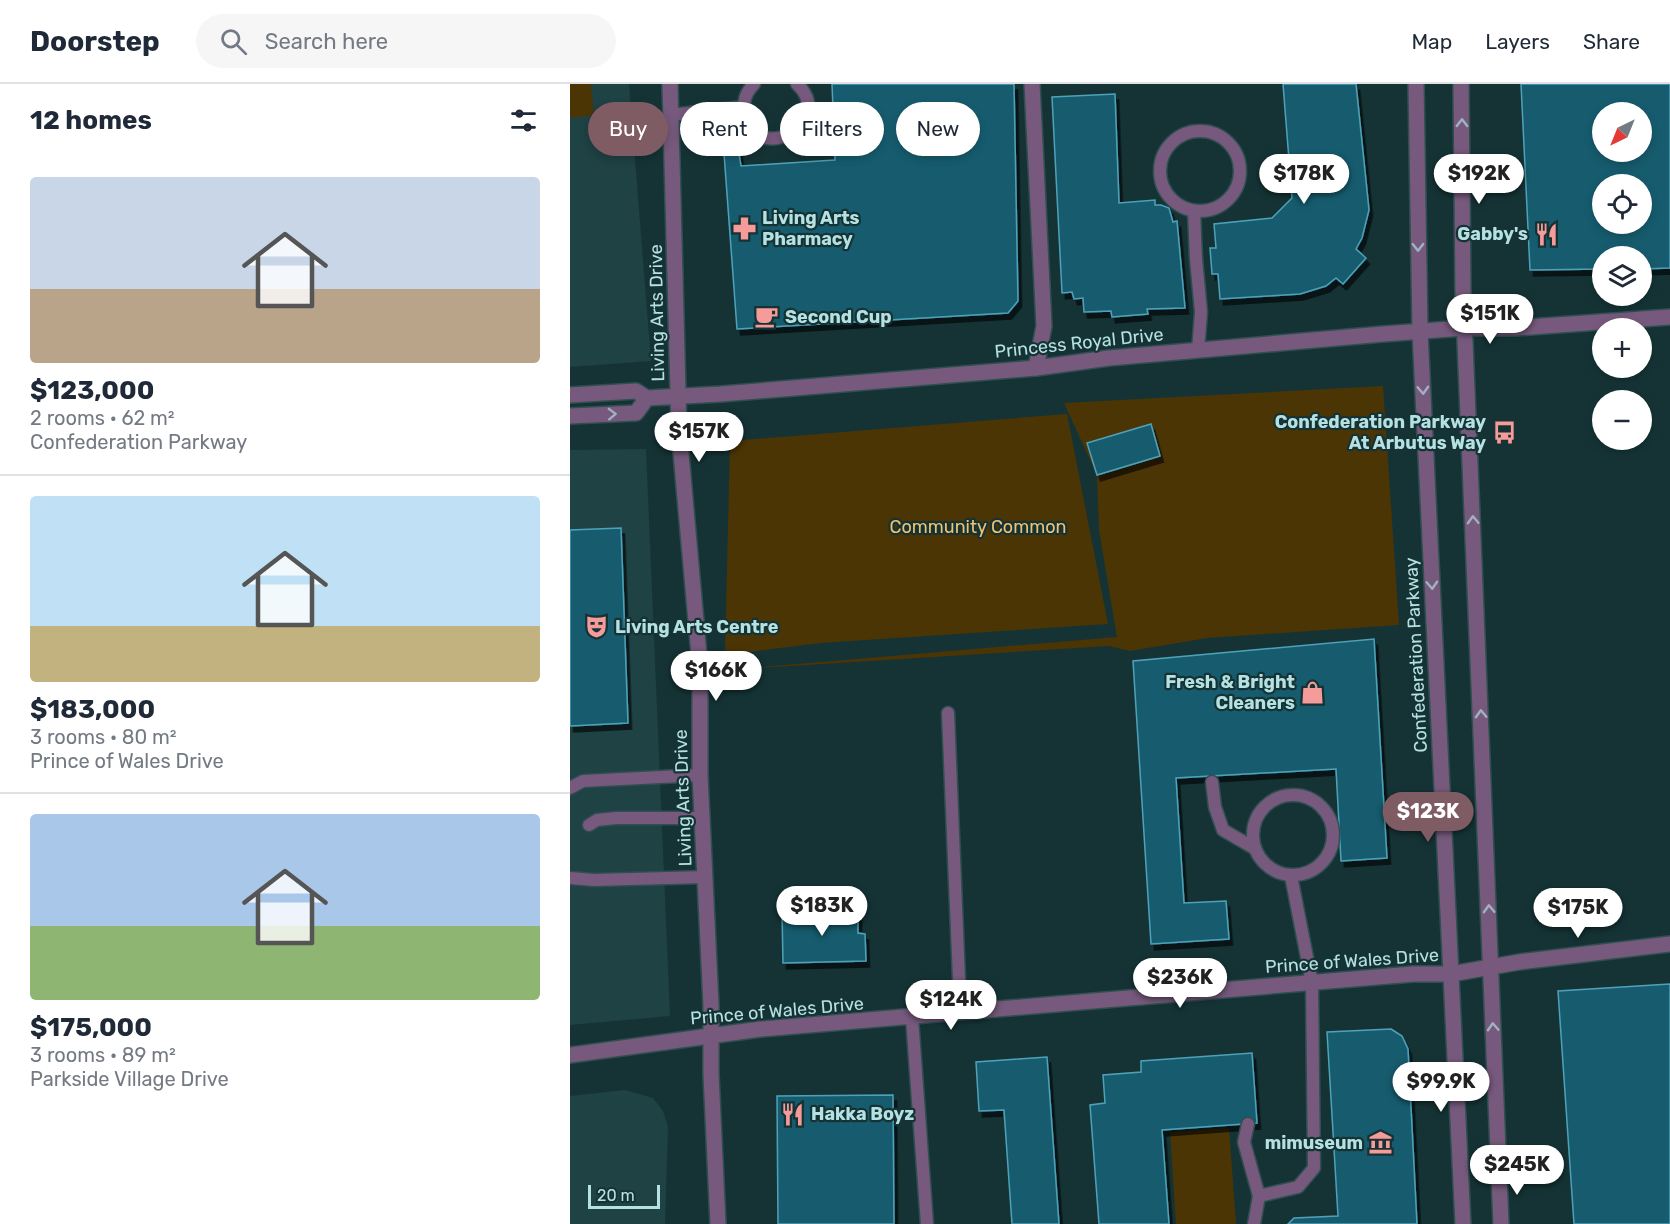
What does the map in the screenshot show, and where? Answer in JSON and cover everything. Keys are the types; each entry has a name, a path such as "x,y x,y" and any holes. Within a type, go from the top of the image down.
{"street":[{"name":"Living Arts Drive","path":"670,84 679,431 700,666 700,775 718,1224"},
{"path":"1032,84 1044,326 1036,368"},
{"name":"Confederation Parkway","path":"1416,84 1420,332 1463,1224"},
{"path":"1461,84 1464,328 1501,1224"},
{"name":"Princess Royal Drive","path":"570,395 636,391 647,398 678,397 1036,368 1109,358 1464,328 1515,328 1670,317"},
{"path":"570,416 636,413 647,398"},
{"name":"Prince of Wales Drive","path":"570,1055 761,1029 1413,974 1451,974 1519,962 1670,944"}],"lane":[{"path":"744,102 754,84"},
{"path":"768,136 776,139 786,137 795,132 806,116 805,96 797,84"},
{"path":"671,115 680,114"},
{"path":"1206,130 1218,134 1236,152 1240,164 1240,177 1237,189 1224,203 1207,211 1194,211 1172,200 1164,189 1160,177 1160,165 1163,153 1171,142 1187,133 1206,130"},
{"path":"1194,211 1201,312 1198,351"},
{"path":"570,424 590,414"},
{"path":"948,713 959,979 963,1013"},
{"path":"570,788 582,780 700,775"},
{"path":"1212,782 1215,807 1223,830 1254,848"},
{"path":"1289,795 1303,796 1316,801 1326,811 1332,824 1334,837 1331,851 1323,863 1303,875 1291,876 1275,871 1262,861 1254,848 1252,831 1256,818 1264,806 1275,798 1289,795"},
{"path":"589,825 597,820 616,818 702,818"},
{"path":"1259,1196 1298,1186 1314,1168 1312,983 1291,876"},
{"path":"570,878 594,880 705,877"},
{"path":"912,1018 927,1224"},
{"path":"1248,1124 1244,1142 1259,1196 1254,1224"}],"shaded area":[{"path":"570,84 629,84 630,102 588,102 588,156 635,156 651,361 570,367"},
{"path":"646,449 670,1016 570,1025 570,450"},
{"path":"625,1090 653,1098 663,1111 668,1127 665,1224 570,1224 570,1096"}],"green space":[{"path":"570,84 591,84 593,102 588,102 588,116 570,118"},
{"name":"Community Common","path":"1383,386 1399,625 1207,638 1130,651 1109,646 726,670 1117,637 1099,530 1097,475 1064,403"},
{"name":"Community Common","path":"1067,414 1108,624 820,643 725,655 730,441"},
{"path":"1229,1128 1236,1224 1176,1224 1170,1132"}],"building":[{"path":"832,84 1014,84 1018,301 1008,313 737,329 724,156 739,156 741,166 835,160 835,156 884,156 884,102 833,102"},
{"path":"1283,84 1356,84 1369,210 1362,238 1356,249 1366,258 1343,284 1336,278 1326,286 1300,294 1220,299 1218,274 1212,274 1210,248 1216,248 1214,224 1272,218 1292,198"},
{"path":"1521,84 1670,84 1670,268 1652,269 1652,246 1592,246 1592,269 1530,270"},
{"path":"1115,94 1119,203 1155,200 1155,205 1169,208 1173,222 1177,221 1185,308 1147,309 1148,314 1112,317 1111,311 1084,312 1083,298 1074,299 1072,292 1062,293 1052,97"},
{"path":"1151,424 1160,456 1097,475 1087,443"},
{"name":"Living Arts Centre","path":"621,528 628,723 570,726 570,530"},
{"path":"1374,639 1387,858 1341,861 1336,769 1176,778 1184,903 1226,901 1229,939 1151,944 1133,661"},
{"path":"858,911 858,933 865,934 866,961 783,963 782,912"},
{"path":"1670,984 1670,1224 1574,1224 1558,991"},
{"path":"1391,1029 1402,1036 1408,1049 1417,1224 1288,1224 1294,1218 1338,1216 1327,1032"},
{"path":"1252,1053 1257,1123 1162,1130 1169,1224 1099,1224 1090,1105 1105,1103 1103,1075 1141,1072 1141,1061"},
{"path":"1047,1057 1059,1224 1012,1224 1004,1110 979,1111 976,1062"},
{"path":"893,1095 894,1224 778,1224 777,1096"}],"place":[{"name":"Living Arts Pharmacy","path":"744,228"},
{"name":"Gabby's","path":"1546,234"},
{"name":"Second Cup","path":"767,317"},
{"name":"Confederation Parkway At Arbutus Way","path":"1504,432"},
{"name":"Living Arts Centre","path":"597,627"},
{"name":"Fresh & Bright Cleaners","path":"1313,692"},
{"name":"Hakka Boyz","path":"793,1114"},
{"name":"mimuseum","path":"1381,1143"}]}
